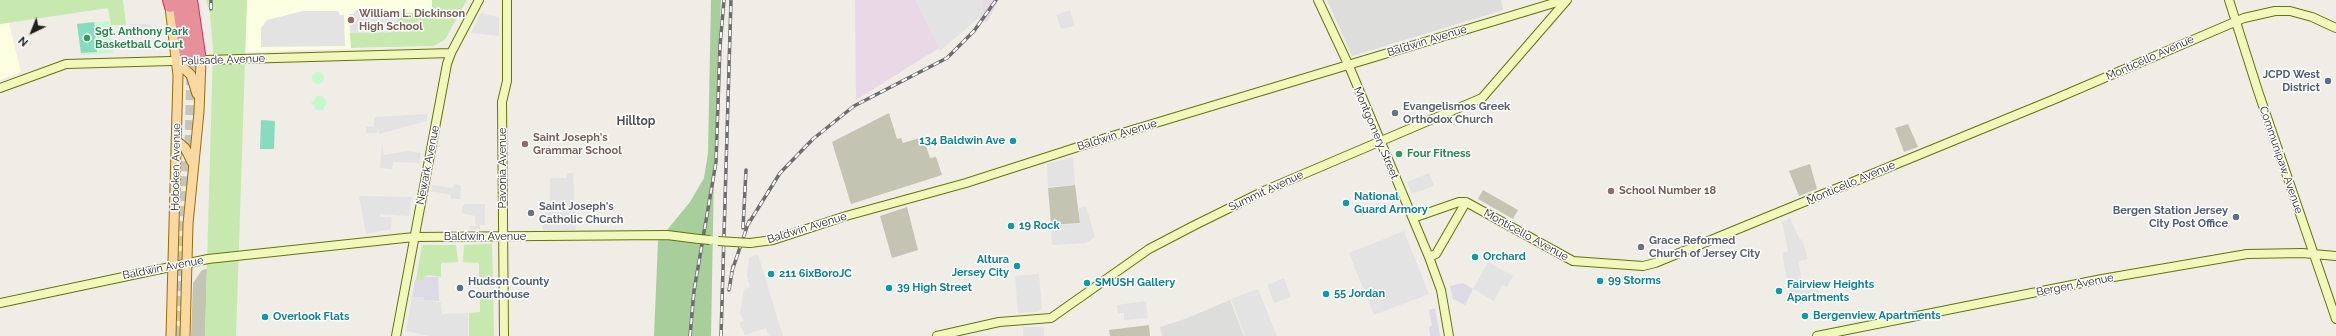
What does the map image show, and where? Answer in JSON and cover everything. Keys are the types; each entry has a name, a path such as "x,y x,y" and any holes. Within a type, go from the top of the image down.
{"highway":[{"path":"170,2 188,54 184,0"},
{"path":"192,0 201,61"}],"main road":[{"name":"Hoboken Avenue","path":"170,2 177,62 171,336"},
{"name":"Hoboken Avenue","path":"185,332 187,262 193,163 199,112 201,61"},
{"path":"177,62 189,72 194,82 199,112"},
{"path":"176,140 185,148 193,163"}],"street":[{"name":"Newark Avenue","path":"396,336 414,237 451,53 478,0"},
{"name":"Pavonia Avenue","path":"504,336 502,102 507,81 507,0"},
{"name":"Montgomery Street","path":"1318,0 1349,66 1379,141 1430,257 1441,290 1449,336"},
{"name":"Baldwin Avenue","path":"0,303 187,262 414,237 667,235 714,241 750,243 773,240 846,216 966,183 1109,137 1349,66 1564,0"},
{"name":"Summit Avenue","path":"937,336 999,322 1051,318 1149,248 1260,193 1482,98 1567,0"},
{"name":"Communipaw Avenue","path":"2228,0 2336,319"},
{"name":"Monticello Avenue","path":"1466,202 1573,261 1643,266 1655,263 2055,99 2235,22 2275,11 2290,12 2312,17 2336,28"},
{"name":"Palisade Avenue","path":"0,88 62,65 451,53"},
{"path":"1413,218 1459,202 1466,202 1436,254 1430,257"},
{"name":"Bergen Avenue","path":"1817,336 2102,279 2247,254 2313,254 2336,256"}],"shaded area":[{"name":"William L. Dickinson High School","path":"247,0 467,0 445,40 433,46 244,52"},
{"path":"855,0 999,0 987,22 973,15 942,46 856,100"},
{"path":"915,0 983,0 984,13 940,51"},
{"path":"1327,0 1501,0 1503,10 1352,56"},
{"path":"355,10 392,10 392,12 397,12 397,32 350,33 349,14 354,14"},
{"path":"1070,10 1075,26 1061,29 1056,15"},
{"path":"303,11 338,11 340,15 344,15 345,46 261,47 261,28 267,20"},
{"path":"481,13 499,17 499,36 471,33"},
{"path":"8,19 21,72 0,80 0,20"},
{"path":"130,24 146,24 152,25 152,27 159,27 159,36 144,37 143,29 131,30"},
{"path":"889,113 897,139 901,138 903,143 923,137 930,158 936,157 942,175 851,204 832,142"},
{"path":"427,114 427,121 379,134 379,130 377,133 366,133 366,126 374,127 374,117"},
{"path":"1908,124 1918,147 1904,152 1895,128"},
{"path":"382,144 384,155 407,151 421,153 419,163 393,162 392,169 380,168"},
{"path":"1073,157 1075,185 1048,187 1047,164"},
{"path":"1810,164 1817,189 1799,196 1789,171"},
{"path":"567,173 573,173 576,230 543,230 542,213 550,213 550,178 567,178"},
{"path":"1429,173 1434,186 1412,194 1407,182"},
{"path":"454,184 461,186 460,199 451,199 451,195 431,191 432,185 453,188"},
{"path":"1075,185 1080,223 1051,225 1048,188"},
{"path":"1483,190 1518,210 1513,219 1478,199"},
{"path":"359,196 412,197 409,216 380,214 380,217 392,217 391,229 366,234"},
{"path":"465,204 485,204 485,225 480,225 480,229 470,229 469,226 476,226 475,216 462,213 462,207"},
{"path":"1086,206 1095,237 1086,243 1052,245 1051,225 1080,224 1079,208"},
{"path":"907,207 918,250 892,258 880,216"},
{"path":"1790,218 1800,240 1802,239 1808,259 1798,261 1803,285 1817,282 1820,300 1800,304 1799,301 1791,302 1782,253 1788,251 1782,222"},
{"path":"1404,231 1429,294 1374,315 1349,253"},
{"path":"758,255 783,336 769,336 766,328 745,335 739,323 744,321 740,314 744,289 750,287 747,276 749,257"},
{"path":"1488,262 1513,276 1507,287 1502,285 1494,301 1473,289"},
{"path":"207,269 205,336 191,336 193,283 202,270"},
{"path":"1039,274 1042,308 1036,312 1018,313 1015,276"},
{"path":"424,277 438,277 439,301 424,300 424,297 412,297 415,280 424,280"},
{"path":"1284,278 1291,297 1274,303 1267,285"},
{"path":"1463,283 1473,289 1465,305 1453,299 1450,286"},
{"path":"1258,289 1277,336 1245,336 1231,299"},
{"path":"412,297 424,297 425,300 441,303 442,314 468,313 468,336 430,336 406,331"},
{"path":"1230,300 1244,336 1162,336 1160,327 1185,319"},
{"path":"1146,301 1148,318 1124,320 1124,313 1118,313 1117,305"},
{"path":"1435,308 1440,336 1430,336 1429,328 1432,325 1429,310"},
{"path":"1149,325 1150,336 1110,336 1109,330"},
{"path":"1023,327 1044,327 1044,336 1023,336"}],"green space":[{"path":"0,0 123,0 126,25 111,25 108,8 0,24"},
{"path":"206,0 247,0 236,336 205,336 213,50 210,13"},
{"path":"432,0 467,0 445,40 433,46 351,48 350,33 396,32 397,12 432,14"},
{"path":"711,0 721,0 714,173 711,336 654,336 658,241 690,202 704,178 708,153"},
{"path":"109,21 113,53 81,55 77,24"},
{"name":"Sgt. Anthony Park Basketball Court","path":"94,22 97,52 81,53 77,24"},
{"path":"316,72 320,72 324,78 320,84 316,84 312,80 312,76"},
{"path":"316,96 322,96 327,102 323,110 316,110 314,105 312,105 311,102 314,101"},
{"path":"261,120 275,121 274,149 260,149"},
{"path":"492,244 493,284 483,285 483,277 479,277 479,263 463,262 464,245"},
{"path":"422,245 456,245 458,262 441,263 441,277 430,275 424,277 424,280 416,280"},
{"path":"483,290 493,291 494,336 469,336 469,313 480,312 480,298 483,298"}],"tunnel":[{"path":"189,160 192,53"},
{"path":"178,336 184,150"}],"railway":[{"path":"211,0 211,9"},
{"path":"690,336 694,291 716,162 720,46 724,0"},
{"path":"721,336 731,0"},
{"path":"747,226 780,173 813,139 854,106 947,58 974,31 996,0"},
{"path":"743,228 746,170"},
{"path":"732,271 749,221"},
{"path":"729,290 733,266"}],"place":[{"name":"William L. Dickinson High School","path":"351,20"},
{"name":"Sgt. Anthony Park Basketball Court","path":"87,38"},
{"name":"JCPD West District","path":"2328,81"},
{"name":"Evangelismos Greek Orthodox Church","path":"1395,113"},
{"name":"134 Baldwin Ave","path":"1013,141"},
{"name":"Saint Joseph's Grammar School","path":"525,144"},
{"name":"Four Fitness","path":"1399,154"},
{"name":"School Number 18","path":"1611,191"},
{"name":"National Guard Armory","path":"1346,203"},
{"name":"Saint Joseph's Catholic Church","path":"531,213"},
{"name":"Bergen Station Jersey City Post Office","path":"2236,217"},
{"name":"19 Rock","path":"1011,226"},
{"name":"Grace Reformed Church of Jersey City","path":"1641,247"},
{"name":"Orchard","path":"1475,257"},
{"name":"Altura Jersey City","path":"1017,266"},
{"name":"211 6ixBoroJC","path":"771,274"},
{"name":"99 Storms","path":"1600,281"},
{"name":"SMUSH Gallery","path":"1087,283"},
{"name":"Hudson County Courthouse","path":"460,288"},
{"name":"39 High Street","path":"889,288"},
{"name":"Fairview Heights Apartments","path":"1779,291"},
{"name":"55 Jordan","path":"1326,294"},
{"name":"Bergenview Apartments","path":"1805,316"},
{"name":"Overlook Flats","path":"265,317"}],"district":[{"name":"Hilltop","path":"636,121"}]}
